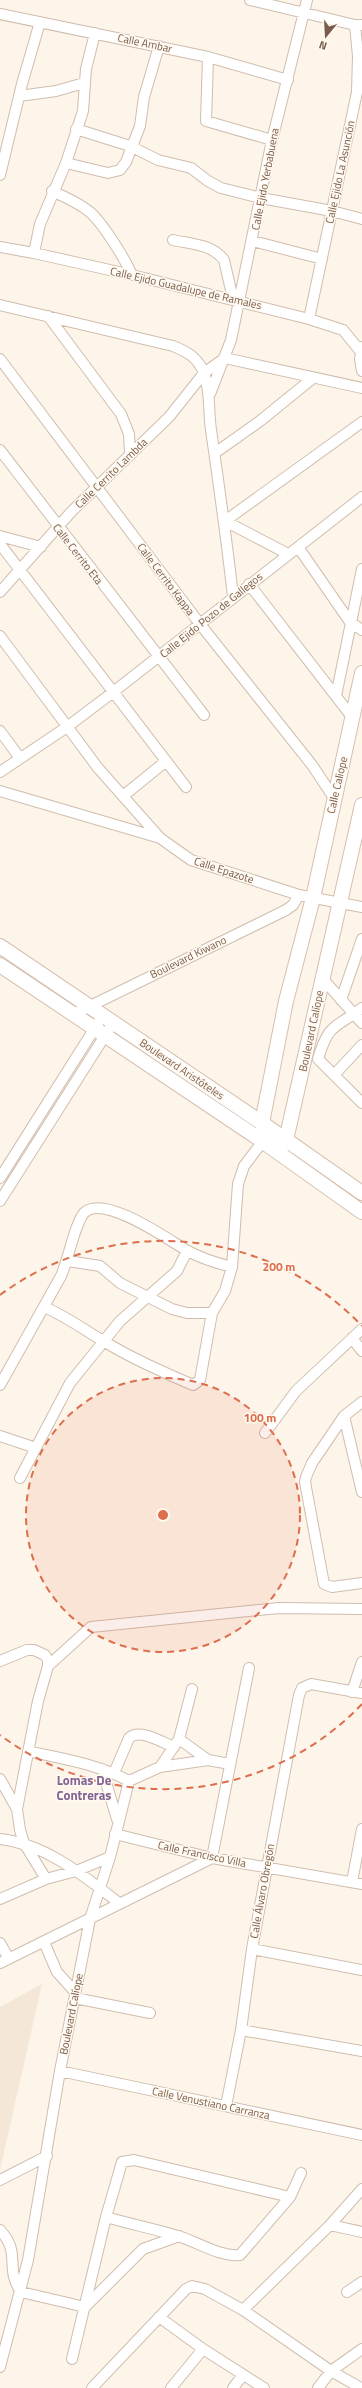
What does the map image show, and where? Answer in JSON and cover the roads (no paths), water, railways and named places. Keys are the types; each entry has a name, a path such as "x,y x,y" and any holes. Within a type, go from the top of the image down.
{"street":[{"path":"250,0 358,25"},
{"name":"Calle Ejido Yerbabuena","path":"210,394 231,340 236,300 253,241 272,140 308,0"},
{"name":"Calle Ambar","path":"0,14 208,57 288,80"},
{"path":"0,175 19,96 40,22"},
{"name":"Calle Ejido La Asunción","path":"309,318 360,92 358,25"},
{"path":"34,253 40,224 52,191 66,163 82,111 84,83 95,33"},
{"path":"66,163 114,173 124,166 130,146 140,126 144,97 159,46"},
{"path":"208,57 206,121 272,140"},
{"path":"19,96 56,91 84,83"},
{"path":"76,129 130,146 158,160 191,168 213,185 261,198 332,211 362,219"},
{"path":"52,191 76,202 92,213 123,255 132,275"},
{"path":"173,240 207,247 220,255 224,260 236,300"},
{"path":"253,241 322,258"},
{"name":"Calle Ejido Guadalupe de Ramales","path":"0,248 34,253 132,275 309,318 343,330 361,350"},
{"path":"0,305 178,348 189,352 198,362 204,373 210,394 211,428 225,521 233,597"},
{"path":"48,316 121,414 129,434 130,453"},
{"path":"361,350 362,371"},
{"path":"225,358 362,388"},
{"name":"Calle Cerrito Lambda","path":"0,592 21,570 57,527 130,453 169,417 204,373 225,358"},
{"name":"Calle Cerrito Kappa","path":"0,359 200,624 312,765 334,798"},
{"path":"214,453 260,421 313,378"},
{"path":"225,521 362,422"},
{"name":"Calle Cerrito Eta","path":"0,450 57,527 204,715"},
{"name":"Calle Ejido Pozo de Gallegos","path":"0,772 67,727 112,693 249,584 362,497"},
{"path":"225,521 288,554"},
{"path":"0,536 41,547"},
{"path":"0,544 112,693 186,787"},
{"path":"298,547 350,622 362,630"},
{"path":"336,696 362,569"},
{"path":"249,584 352,717"},
{"path":"0,636 67,727 123,796 160,838"},
{"name":"Calle Caliope","path":"312,898 362,673"},
{"path":"0,731 20,758"},
{"path":"123,796 165,762"},
{"name":"Calle Epazote","path":"0,791 160,838 191,860 298,895 340,904 362,906"},
{"path":"340,904 362,805"},
{"name":"Boulevard Kiwano","path":"74,1014 286,910 293,905 298,895"},
{"path":"44,1307 62,1314 104,1342 164,1372 193,1384 198,1383 200,1380 212,1313 225,1291 232,1268 238,1184 244,1166 262,1140 262,1123 286,1001 312,898"},
{"name":"Boulevard Calíope","path":"286,1140 290,1124 316,1058 322,978 340,904"},
{"path":"341,1000 362,939"},
{"name":"Boulevard Aristóteles","path":"0,946 262,1123 327,1170 362,1193"},
{"name":"Boulevard Aristóteles","path":"0,965 262,1140 362,1212"},
{"path":"322,978 341,1000 358,1011 362,1024"},
{"path":"358,1011 336,1024 331,1029 322,1043 316,1058 362,1104"},
{"path":"0,1201 108,1019"},
{"path":"0,1178 100,1032"},
{"path":"334,1075 362,1045"},
{"path":"290,1124 293,1139 326,1164 327,1170"},
{"path":"262,1140 281,1144 286,1140"},
{"path":"0,1385 68,1261 79,1223 84,1213 90,1210 117,1213 133,1218 187,1251 232,1268"},
{"path":"20,1478 70,1382 120,1321 177,1271 187,1251"},
{"path":"68,1261 100,1266 120,1282 172,1309 187,1313 212,1313"},
{"path":"265,1432 296,1391 362,1329"},
{"path":"352,1338 362,1351"},
{"path":"362,1402 344,1416 312,1463 305,1482 323,1580 327,1586 332,1587 362,1583"},
{"path":"344,1416 362,1492"},
{"path":"0,1436 36,1448"},
{"path":"48,1666 91,1627 279,1608 362,1609"},
{"path":"0,1661 27,1650 34,1650 45,1655 48,1666 38,1701 17,1808 20,1830 24,1843 46,1880"},
{"path":"357,1692 362,1662"},
{"path":"0,1943 4,1961 212,1858 249,1668"},
{"name":"Calle Álvaro Obregón","path":"226,2106 241,2030 252,1949 266,1868 299,1695 302,1688 311,1684 357,1692"},
{"path":"160,1766 176,1743 192,1688"},
{"path":"114,1773 129,1738 133,1734 140,1734 176,1743 208,1760"},
{"path":"28,1751 75,1761 102,1769 114,1773 128,1781 160,1766 208,1760 230,1764"},
{"path":"102,1769 117,1821"},
{"path":"0,1779 17,1808"},
{"name":"Boulevard Calíope","path":"0,2366 21,2292 47,2156 60,2071 90,1919 110,1857 117,1821 128,1781"},
{"path":"357,1883 362,1829"},
{"name":"Calle Francisco Villa","path":"114,1834 212,1858 357,1883"},
{"path":"0,1839 24,1843 76,1871 119,1903"},
{"path":"0,1899 46,1880 76,1871 110,1857"},
{"path":"44,1942 57,1972 75,1995 150,2013"},
{"path":"252,1949 362,1970"},
{"path":"241,2030 362,2051"},
{"name":"Calle Venustiano Carranza","path":"60,2071 362,2135"},
{"path":"0,2180 47,2156"},
{"path":"72,2359 119,2166 127,2159 290,2197"},
{"path":"106,2217 179,2236 231,2256 240,2255 290,2197 301,2174"},
{"path":"243,2310 330,2225 362,2189"},
{"path":"330,2225 362,2232"},
{"path":"0,2230 11,2243 12,2276 21,2292 85,2307"},
{"path":"85,2307 143,2249 179,2236"},
{"path":"347,2292 362,2282"},
{"path":"94,2387 186,2289 198,2286 243,2310 331,2371 361,2388"},
{"path":"160,2317 203,2349 264,2388"},
{"path":"171,2388 203,2349"},
{"path":"318,2388 331,2371 362,2349"},
{"path":"233,2388 243,2374"}],"district":[{"name":"Lomas De Contreras","path":"84,1788"}]}
